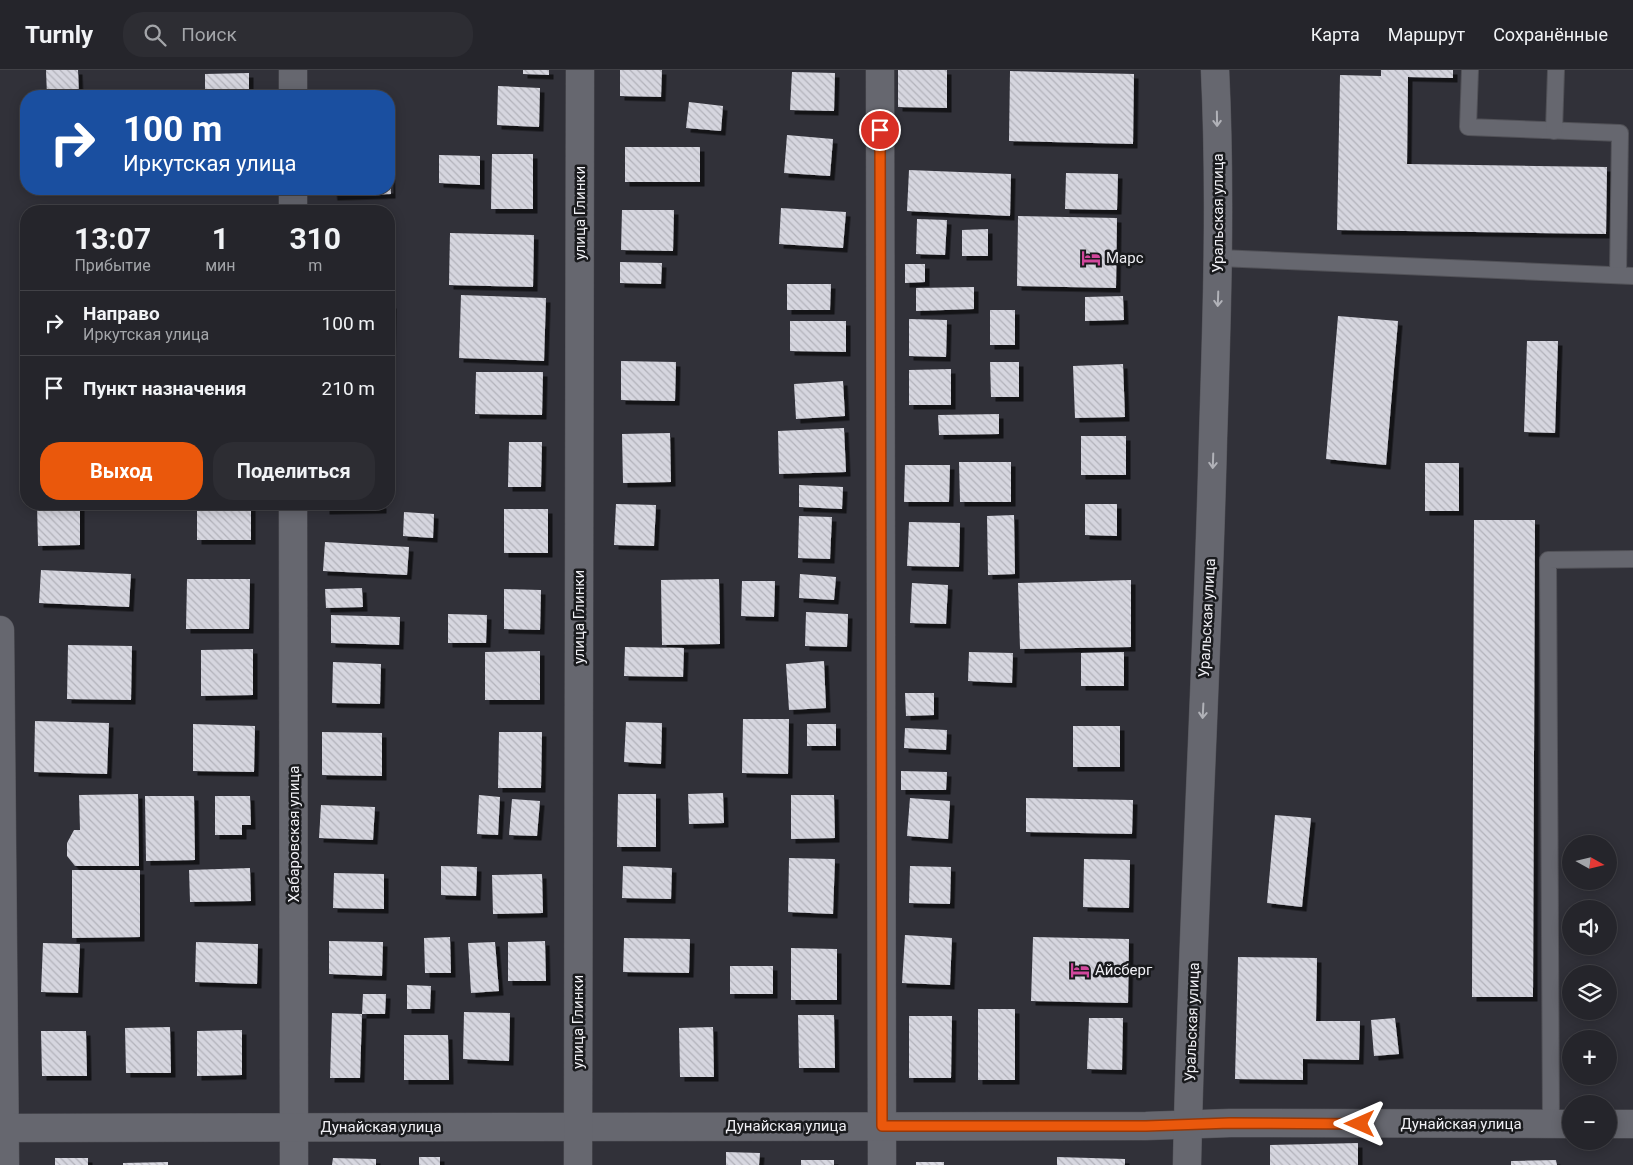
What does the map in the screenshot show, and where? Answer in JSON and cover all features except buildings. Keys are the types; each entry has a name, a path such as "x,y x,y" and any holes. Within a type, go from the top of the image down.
{"street":[{"path":"293,70 293,90"},
{"name":"улица Глинки","path":"578,1165 580,70"},
{"path":"880,70 882,1165"},
{"name":"Уральская улица","path":"1187,1165 1219,258 1215,70"},
{"name":"Хабаровская улица","path":"293,510 294,1165"},
{"path":"0,630 2,1128 5,1165"},
{"name":"Дунайская улица","path":"2,1128 1561,1124"},
{"path":"1617,1124 1633,1124"}],"lane":[{"path":"1219,258 1626,276 1620,133 1468,128 1470,70"},
{"path":"1554,131 1556,70"},
{"path":"1561,1124 1548,560 1633,559"}],"place":[{"name":"Марс","path":"1091,258"},
{"name":"Айсберг","path":"1080,970"}],"route":[{"path":"880,130 882,1126 1146,1126 1230,1123 1360,1124"}]}
